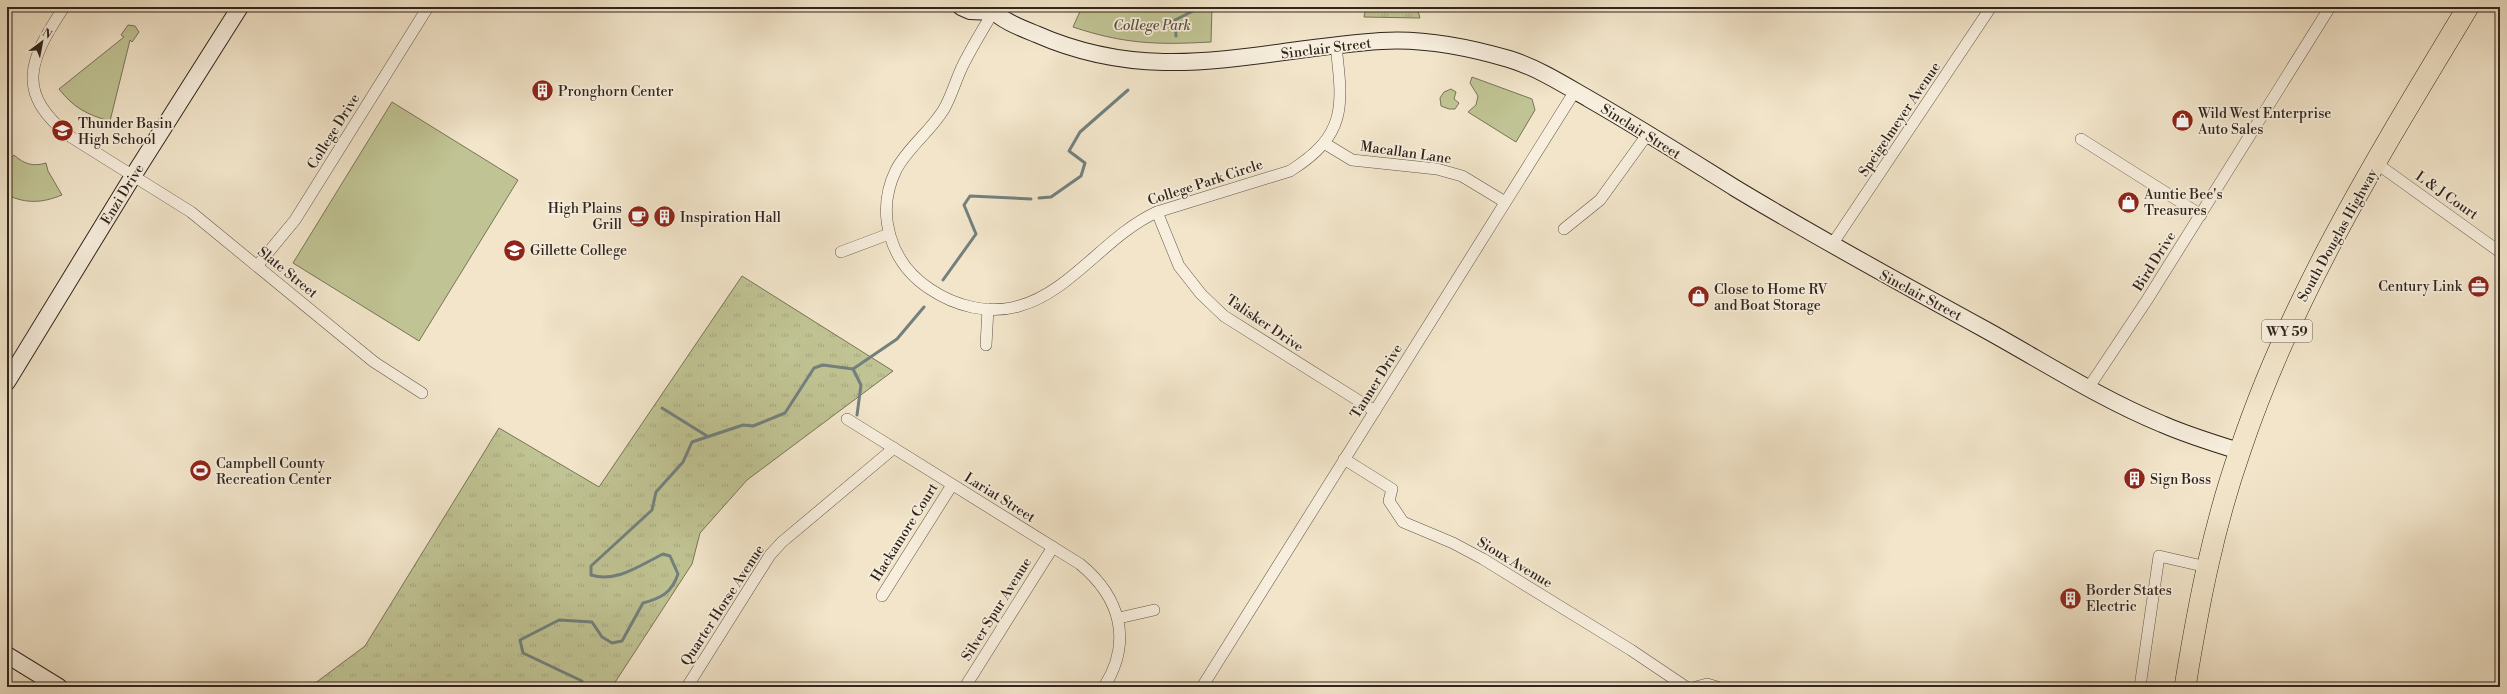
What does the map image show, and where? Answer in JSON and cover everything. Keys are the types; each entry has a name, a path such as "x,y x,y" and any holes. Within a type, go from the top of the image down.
{"highway":[{"name":"South Douglas Highway","path":"2185,687 2207,567 2239,451 2301,300 2376,163 2468,7"}],"street":[{"name":"Slate Street","path":"64,7 38,51 33,69 34,92 42,111 54,124 71,137 190,212 374,362 422,393"},
{"name":"Enzi Drive","path":"7,382 133,176 240,7"},
{"name":"College Drive","path":"257,266 296,220 428,7"},
{"name":"Sinclair Street","path":"961,7 970,11 993,9 1057,44 1089,54 1164,64 1203,63 1383,41 1430,42 1476,50 1515,61 1550,76 1831,246 2088,387 2163,425 2239,451"},
{"name":"Speigelmeyer Avenue","path":"1831,246 1991,7"},
{"name":"Bird Drive","path":"2088,387 2147,300 2330,7"},
{"name":"College Park Circle","path":"993,9 963,65 948,103 936,123 910,150 896,170 888,193 889,234 906,268 924,286 949,300 968,307 988,309 1018,307 1042,297 1062,283 1118,235 1140,220 1157,212 1290,171 1309,159 1324,144 1336,122 1341,104 1336,46"},
{"name":"Tanner Drive","path":"1202,687 1575,91"},
{"path":"1564,230 1600,200 1647,134"},
{"path":"2081,139 2200,215"},
{"name":"Macallan Lane","path":"1324,144 1352,160 1437,169 1462,176 1505,202"},
{"name":"L & J Court","path":"2376,163 2500,252"},
{"name":"Talisker Drive","path":"1157,212 1179,266 1201,294 1224,316 1375,411"},
{"path":"841,252 889,234"},
{"path":"986,345 988,309"},
{"name":"Lariat Street","path":"847,419 1053,547 1097,578 1109,595 1119,618"},
{"name":"Quarter Horse Avenue","path":"687,687 770,556 782,542 894,448"},
{"name":"Sioux Avenue","path":"1344,459 1392,489 1389,501 1404,522 1453,543 1484,559 1630,650 1686,687"},
{"name":"Hackamore Court","path":"882,596 952,485"},
{"name":"Silver Spur Avenue","path":"964,687 1053,547"},
{"path":"2140,687 2159,556 2207,567"},
{"path":"1104,687 1116,660 1120,638 1119,618 1154,610"},
{"path":"7,655 59,687"},
{"path":"1696,687 1707,684 1717,687"}],"green space":[{"name":"College Park","path":"1082,7 1212,7 1211,42 1141,42 1091,33 1073,27"},
{"path":"1366,7 1417,7 1420,18 1364,17"},
{"path":"128,25 135,26 139,32 132,42 130,40 110,121 81,110 59,89 124,37 121,35"},
{"path":"1472,77 1532,99 1535,110 1516,142 1468,112 1476,105 1478,96 1470,83"},
{"path":"1451,89 1456,92 1454,99 1459,103 1455,109 1449,109 1441,106 1440,98 1444,92"},
{"path":"392,102 518,180 419,341 293,263"},
{"path":"14,155 21,161 33,165 46,163 48,171 62,195 48,200 28,201 7,195 7,163"},
{"path":"742,276 893,371 747,480 700,533 692,564 612,687 310,687 365,646 499,428 599,487"}],"waterway":[{"path":"1176,36 1175,20 1201,7"},
{"path":"1039,198 1051,197 1081,176 1085,163 1069,151 1080,132 1128,90"},
{"path":"943,280 976,234 964,205 970,196 1031,199"},
{"path":"576,687 582,681 523,653 520,640 559,620 592,622 602,637 612,643 622,641 643,603 656,599 669,590 678,574 670,556 663,554 628,572 610,577 591,575 591,566 652,510 656,492 683,462 692,442 743,425 753,426 785,413 814,368 823,365 853,369 897,339 924,307"},
{"path":"853,369 861,385 857,415"},
{"path":"662,408 707,436"},
{"path":"366,687 375,687"}],"place":[{"name":"Pronghorn Center","path":"543,91"},
{"name":"Wild West Enterprise Auto Sales","path":"2183,121"},
{"name":"Thunder Basin High School","path":"62,131"},
{"name":"Auntie Bee's Treasures","path":"2129,202"},
{"name":"High Plains Grill","path":"638,216"},
{"name":"Inspiration Hall","path":"665,217"},
{"name":"Gillette College","path":"514,250"},
{"name":"Century Link","path":"2478,286"},
{"name":"Close to Home RV and Boat Storage","path":"1698,297"},
{"name":"Campbell County Recreation Center","path":"201,471"},
{"name":"Sign Boss","path":"2134,479"},
{"name":"Border States Electric","path":"2071,598"}]}
